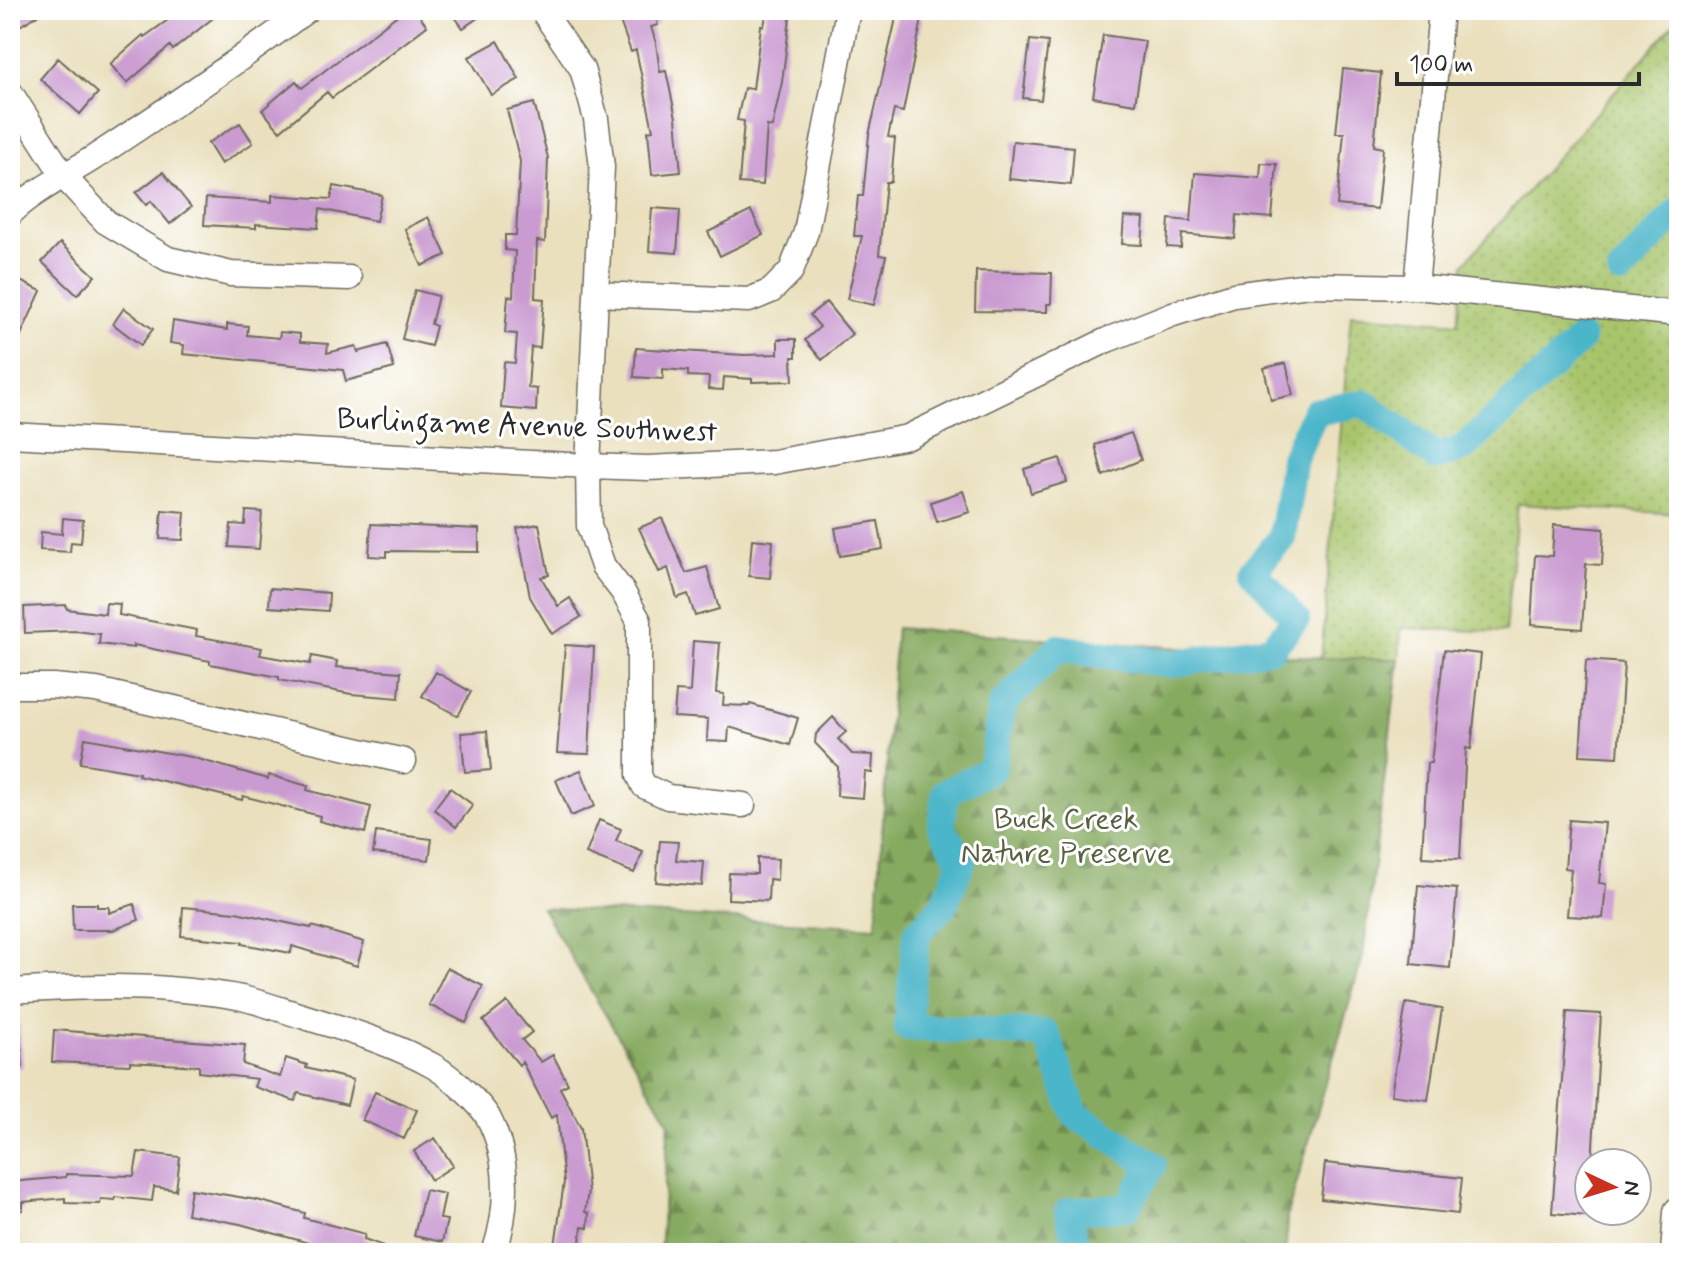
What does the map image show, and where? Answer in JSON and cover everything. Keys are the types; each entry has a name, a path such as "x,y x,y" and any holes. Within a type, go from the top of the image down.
{"main road":[{"path":"1676,1253 1679,1212"}],"street":[{"path":"10,214 19,205 65,178 231,67 307,10"},
{"path":"542,10 582,69 596,119 602,167 588,466 589,526 603,566 623,592 639,621 638,762 644,786 668,797 743,805"},
{"path":"596,294 749,300 771,291 791,271 806,232 848,10"},
{"path":"1416,287 1441,10"},
{"path":"10,92 65,178 106,222 168,259 231,274 349,278"},
{"name":"Burlingame Avenue Southwest","path":"10,435 588,466 648,468 774,462 908,437 1107,340 1173,314 1234,295 1309,285 1416,287 1679,314"},
{"path":"10,686 96,690 404,761"},
{"path":"10,991 76,987 169,989 246,999 370,1039 436,1068 487,1115 497,1141 505,1176 504,1214 494,1253"}],"green space":[{"name":"Buck Creek Nature Preserve","path":"1679,18 1679,514 1518,504 1505,632 1401,628 1399,659 1374,660 1368,740 1256,737 1220,1249 1277,1253 660,1253 669,1122 862,1135 896,628 1321,658 1351,314 1458,323 1464,264"},
{"name":"Buck Creek Nature Preserve","path":"896,628 1321,658 1399,659 1363,956 1287,1216 1286,1253 660,1253 669,1122 542,908 876,927"}],"building":[{"path":"10,10 46,10 10,32"},
{"path":"182,10 223,10 173,50 170,46 127,83 110,64 143,35"},
{"path":"404,10 415,10 427,26 332,98 327,92 280,131 262,110 296,81 302,88"},
{"path":"450,10 489,10 463,28"},
{"path":"616,10 653,10 658,25 651,27 660,72 666,71 676,118 681,172 652,175 648,131 653,130 636,50 631,52"},
{"path":"767,10 791,10 782,82 772,127 767,126 763,185 739,183 744,121 737,120 744,88 753,89 761,26 764,26"},
{"path":"897,14 922,19 903,112 894,110 888,137 895,138 891,182 886,182 879,255 886,256 874,305 847,299 862,236 854,236 858,196 863,196 869,135"},
{"path":"1103,35 1145,41 1135,104 1093,97"},
{"path":"1030,40 1048,42 1041,100 1023,98"},
{"path":"498,41 519,79 491,95 469,57"},
{"path":"58,58 98,93 80,114 40,79"},
{"path":"1343,69 1381,73 1374,146 1383,148 1377,209 1337,205 1344,133 1336,133"},
{"path":"534,103 548,158 545,242 537,241 535,298 544,299 540,348 531,347 528,388 537,389 536,411 501,408 504,362 515,363 517,334 505,333 508,296 513,297 515,251 505,250 505,235 516,235 520,161 507,110"},
{"path":"240,123 253,143 221,164 208,143"},
{"path":"1013,141 1074,147 1071,185 1009,179"},
{"path":"1261,163 1277,164 1272,218 1237,215 1235,239 1182,234 1181,248 1167,247 1169,219 1191,221 1195,173 1260,178"},
{"path":"163,172 191,207 170,224 151,201 146,205 136,193"},
{"path":"334,186 382,195 376,221 320,209 318,228 204,225 206,198 272,202 272,195 331,199"},
{"path":"652,208 680,210 677,253 649,251"},
{"path":"751,211 763,235 720,256 708,232"},
{"path":"428,217 446,255 422,266 405,229"},
{"path":"1124,217 1144,218 1142,245 1122,244"},
{"path":"60,243 95,276 77,295 42,262"},
{"path":"976,271 1052,273 1051,304 1047,304 1047,312 975,311"},
{"path":"18,280 41,291 20,337 10,333 10,297"},
{"path":"415,290 438,296 431,324 436,326 431,346 402,339"},
{"path":"826,302 852,334 822,360 805,340 820,327 810,315"},
{"path":"124,308 153,329 141,345 113,324"},
{"path":"173,321 227,330 227,324 248,326 247,335 279,338 280,332 300,334 300,342 328,344 327,353 356,346 358,352 387,344 394,368 346,381 343,370 183,354 184,345 170,343"},
{"path":"778,339 796,339 796,357 792,357 793,381 752,382 752,379 724,377 723,390 708,389 709,377 688,376 688,371 663,369 663,379 634,377 636,348 744,355 778,354"},
{"path":"1286,363 1293,395 1271,400 1264,368"},
{"path":"1131,433 1141,460 1103,476 1095,445"},
{"path":"1060,458 1067,482 1031,493 1024,469"},
{"path":"963,491 970,512 937,522 931,502"},
{"path":"162,510 185,512 183,540 160,539"},
{"path":"246,511 262,512 259,549 229,547 231,524 245,525"},
{"path":"63,518 83,520 81,543 71,542 70,552 40,550 41,532 62,534"},
{"path":"662,518 686,573 707,567 719,609 695,616 688,594 677,598 668,568 659,572 639,528"},
{"path":"878,521 883,549 840,556 835,528"},
{"path":"371,524 479,529 479,552 387,551 387,557 369,556"},
{"path":"539,524 549,575 541,577 558,606 570,598 581,617 552,634 530,597 517,528"},
{"path":"1554,525 1604,529 1602,565 1586,564 1582,629 1531,625 1535,555 1552,556"},
{"path":"752,539 773,541 770,578 749,576"},
{"path":"270,588 329,593 328,611 269,607"},
{"path":"106,603 120,604 119,615 197,630 196,636 262,648 260,655 310,664 312,656 337,661 336,667 401,672 399,698 351,694 279,680 279,677 134,645 134,648 99,644 100,634 76,631 25,633 24,607 66,605 67,609 105,614"},
{"path":"693,641 720,643 716,693 724,694 723,705 750,704 798,718 790,745 729,727 728,742 707,741 708,719 674,717 676,691 690,692"},
{"path":"565,645 594,647 589,754 557,753"},
{"path":"1444,650 1481,654 1471,749 1466,748 1460,859 1422,857 1427,763 1431,763"},
{"path":"1586,660 1624,663 1618,757 1580,755"},
{"path":"436,672 471,692 458,716 422,696"},
{"path":"833,717 846,732 838,739 852,754 873,755 872,773 865,772 863,798 837,796 838,767 815,743 816,734"},
{"path":"487,731 491,770 465,772 461,733"},
{"path":"85,738 191,757 268,779 269,775 308,786 307,790 371,807 365,833 319,821 320,816 243,796 242,800 139,773 80,763"},
{"path":"581,770 595,806 571,816 556,780"},
{"path":"450,788 473,805 456,827 434,809"},
{"path":"599,820 621,829 616,841 643,852 634,873 586,854"},
{"path":"1569,820 1605,823 1599,883 1606,884 1603,918 1567,916 1571,869 1565,868"},
{"path":"376,832 432,839 429,860 373,853"},
{"path":"660,841 678,842 676,860 704,862 702,886 656,882"},
{"path":"757,858 778,859 777,880 769,879 768,901 728,899 729,873 757,874"},
{"path":"1418,885 1457,889 1450,968 1411,964"},
{"path":"72,904 97,904 97,907 109,907 109,913 134,904 139,920 113,930 73,930"},
{"path":"183,907 236,912 312,926 364,942 357,966 292,946 291,953 243,942 181,936"},
{"path":"447,968 483,986 466,1023 429,1005"},
{"path":"507,1002 532,1032 522,1040 541,1062 553,1055 568,1084 560,1088 581,1128 588,1191 585,1212 589,1213 588,1228 582,1227 579,1250 555,1246 564,1182 557,1115 551,1118 522,1062 519,1065 483,1021"},
{"path":"1406,1003 1442,1009 1428,1100 1391,1095"},
{"path":"1567,1012 1601,1014 1593,1147 1573,1147 1573,1215 1552,1213"},
{"path":"10,1023 19,1023 23,1067 10,1069"},
{"path":"54,1030 245,1045 243,1064 280,1077 286,1058 307,1065 306,1068 353,1080 347,1105 298,1093 295,1101 254,1087 257,1079 199,1072 199,1066 52,1062"},
{"path":"375,1092 417,1110 404,1139 362,1120"},
{"path":"435,1138 453,1166 431,1180 414,1151"},
{"path":"138,1152 180,1157 176,1190 154,1187 152,1201 115,1197 115,1200 101,1199 100,1204 65,1203 65,1198 23,1202 23,1210 10,1211 10,1182 66,1177 66,1174 134,1176"},
{"path":"1325,1163 1462,1178 1458,1214 1321,1199"},
{"path":"191,1189 257,1200 305,1213 304,1218 365,1234 364,1239 398,1253 333,1253 308,1247 309,1243 240,1224 187,1214"},
{"path":"425,1190 445,1194 440,1219 447,1220 442,1242 414,1236"}],"waterway":[{"path":"1621,272 1679,210"},
{"path":"1078,1253 1068,1211 1127,1207 1153,1165 1075,1114 1046,1034 907,1027 917,933 944,905 962,862 941,826 946,792 992,769 1002,705 1058,648 1170,664 1272,648 1296,619 1253,571 1282,538 1294,458 1315,412 1364,403 1436,457 1464,448 1581,339"}]}
